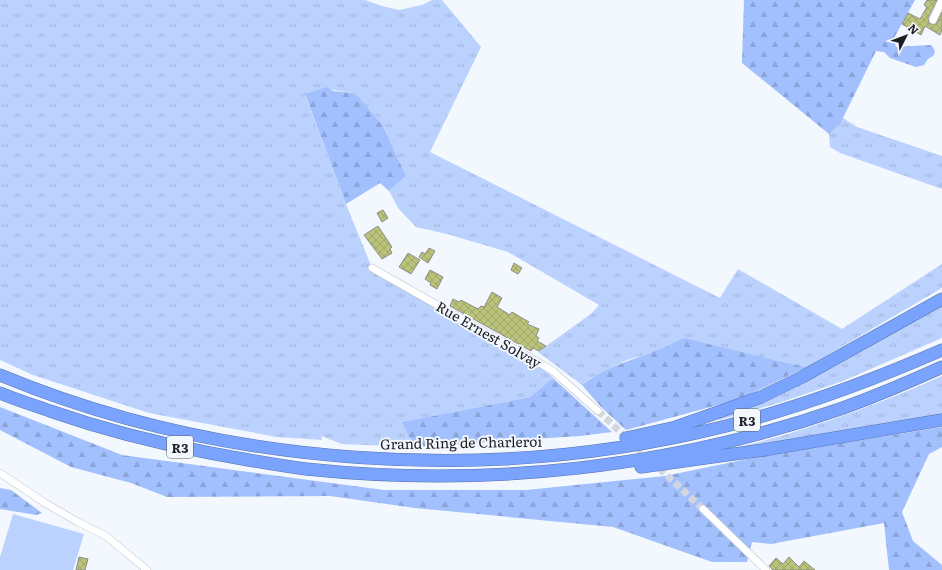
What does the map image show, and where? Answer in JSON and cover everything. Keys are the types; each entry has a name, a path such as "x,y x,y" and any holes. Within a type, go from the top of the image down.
{"highway":[{"path":"543,457 571,446 618,440 676,427 761,397 802,377 942,299"},
{"name":"Grand Ring de Charleroi","path":"0,375 72,402 130,419 187,433 251,445 308,453 368,458 490,459 543,457 593,451 666,439 725,426 837,393 942,350"},
{"name":"R3","path":"0,392 66,416 124,434 184,448 247,460 304,469 374,474 483,476 601,466 727,442 844,407 942,367"},
{"path":"601,466 619,470 763,450 942,420"}],"street":[{"path":"932,20 942,0"},
{"name":"Rue Ernest Solvay","path":"372,268 543,365 554,372 598,411"},
{"path":"0,473 45,503 106,536 144,569"},
{"path":"703,509 766,570"}],"green space":[{"path":"0,0 365,0 399,10 422,5 432,0 442,0 481,47 430,152 720,298 738,269 842,329 942,264 942,288 807,367 774,360 651,353 627,360 591,378 582,385 538,352 592,313 599,305 508,252 447,234 416,227 398,208 389,191 406,176 383,126 359,97 353,93 333,90 305,95 372,268 369,270 458,320 543,365 553,378 530,397 403,422 414,447 342,444 321,436 322,440 277,437 149,413 33,375 0,360"},
{"path":"744,0 915,0 894,38 896,47 930,45 933,47 935,52 924,65 916,67 890,58 884,52 876,51 840,124 829,134 742,63"},
{"path":"327,87 333,91 353,93 359,97 383,126 406,176 389,191 380,183 346,204 305,94"},
{"path":"843,118 857,127 942,156 942,189 840,153 830,147 829,134 840,124"},
{"path":"942,305 942,338 843,381 782,402 719,420 718,418 753,406 828,370"},
{"path":"684,338 807,367 740,399 626,430 601,407 582,385 606,370 659,350"},
{"path":"942,376 942,414 733,449 787,434 839,417 891,398"},
{"path":"553,378 612,432 580,436 414,447 402,422 530,397"},
{"path":"0,407 122,455 384,490 526,490 665,476 757,457 942,427 942,447 929,454 902,512 913,541 942,565 942,570 889,570 884,523 771,544 752,542 747,562 712,562 613,527 415,508 330,496 167,497 131,483 71,467 0,430"},
{"path":"0,488 11,490 42,513 36,515 0,509"},
{"path":"13,514 84,534 73,570 0,570 0,557"}],"building":[{"path":"927,0 937,0 928,18 929,23 936,24 942,12 942,30 940,35 925,26 921,35 902,24 908,13 920,19 927,7 924,5"},
{"path":"383,210 388,218 382,222 377,213"},
{"path":"378,226 392,247 390,249 392,253 382,259 364,235"},
{"path":"429,248 435,251 428,263 419,257 422,252 425,254"},
{"path":"408,253 420,260 411,274 399,267"},
{"path":"514,263 522,268 518,274 511,270"},
{"path":"430,270 443,277 437,289 430,285 431,283 425,279"},
{"path":"492,292 502,298 497,307 510,315 512,312 529,322 527,324 539,329 536,336 539,338 537,341 546,346 539,351 533,348 531,351 450,306 453,299 459,302 461,300 478,309 481,306 484,307"},
{"path":"79,557 88,559 85,570 76,570"},
{"path":"789,557 799,567 804,561 815,570 773,570 769,566 776,558 783,564"}],"tunnel":[{"path":"598,411 703,509"}]}
